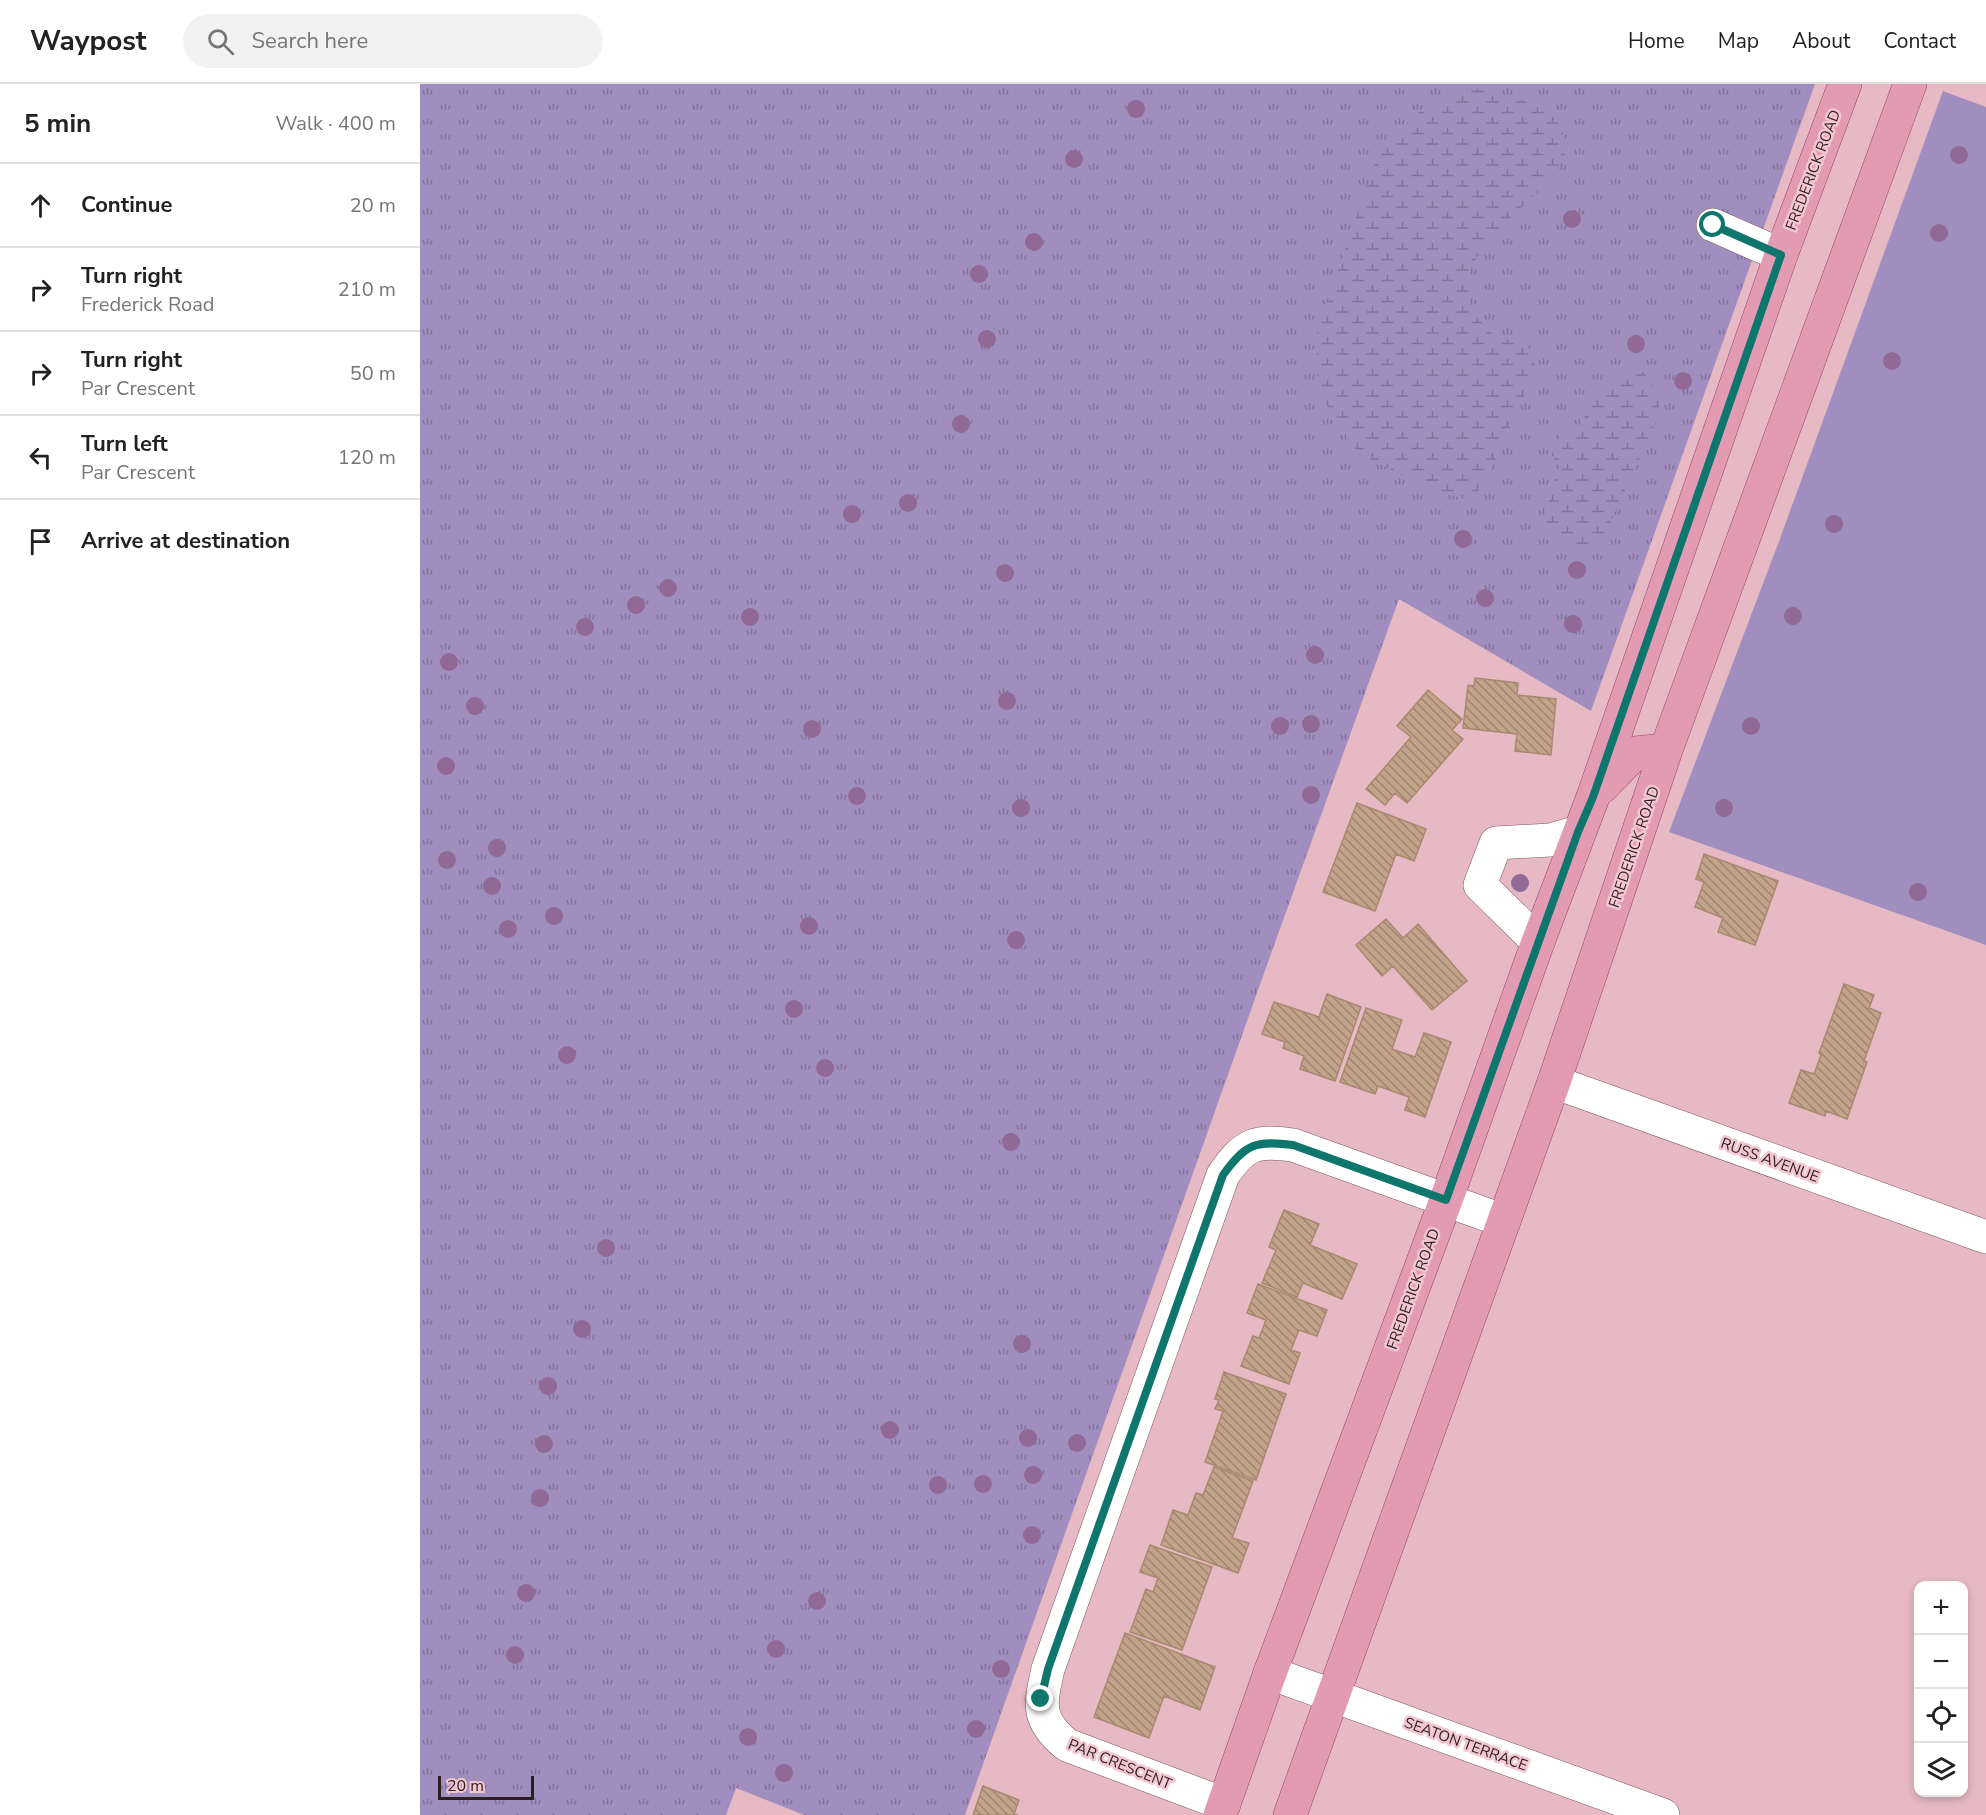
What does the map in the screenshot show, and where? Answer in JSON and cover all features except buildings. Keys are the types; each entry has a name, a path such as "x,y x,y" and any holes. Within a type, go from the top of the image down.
{"main road":[{"name":"FREDERICK ROAD","path":"1222,1810 1270,1673 1446,1200 1578,832 1593,797 1781,255 1845,84"},
{"name":"FREDERICK ROAD","path":"1290,1815 1554,1082 1666,750 1910,84"},
{"path":"1593,797 1635,753 1666,750"}],"street":[{"path":"1713,225 1781,255"},
{"path":"1539,942 1480,885 1496,843 1550,840 1578,832"},
{"name":"RUSS AVENUE","path":"1554,1082 1986,1237"},
{"name":"PAR CRESCENT","path":"1222,1810 1067,1745 1052,1733 1044,1718 1041,1699 1048,1669 1223,1175 1235,1158 1246,1149 1267,1142 1293,1145 1504,1221"},
{"name":"SEATON TERRACE","path":"1270,1673 1663,1815"}],"green space":[{"path":"420,84 1815,84 1591,711 1399,599 965,1815 804,1815 736,1788 726,1815 420,1815"},
{"path":"1473,88 1518,98 1556,115 1568,146 1555,177 1498,229 1471,266 1470,310 1495,337 1527,344 1536,370 1488,477 1471,501 1424,486 1358,453 1317,391 1317,331 1381,145 1421,111"},
{"path":"1943,91 1986,107 1986,945 1669,832 1778,544"},
{"path":"1644,372 1658,393 1660,413 1602,541 1584,548 1550,532 1544,519 1559,465 1551,454 1560,433 1575,433 1605,383 1622,373"}],"route":[{"path":"1041,1699 1048,1669 1223,1175 1235,1158 1246,1149 1267,1142 1293,1145 1446,1200 1578,832 1593,797 1781,255 1713,225"}]}
